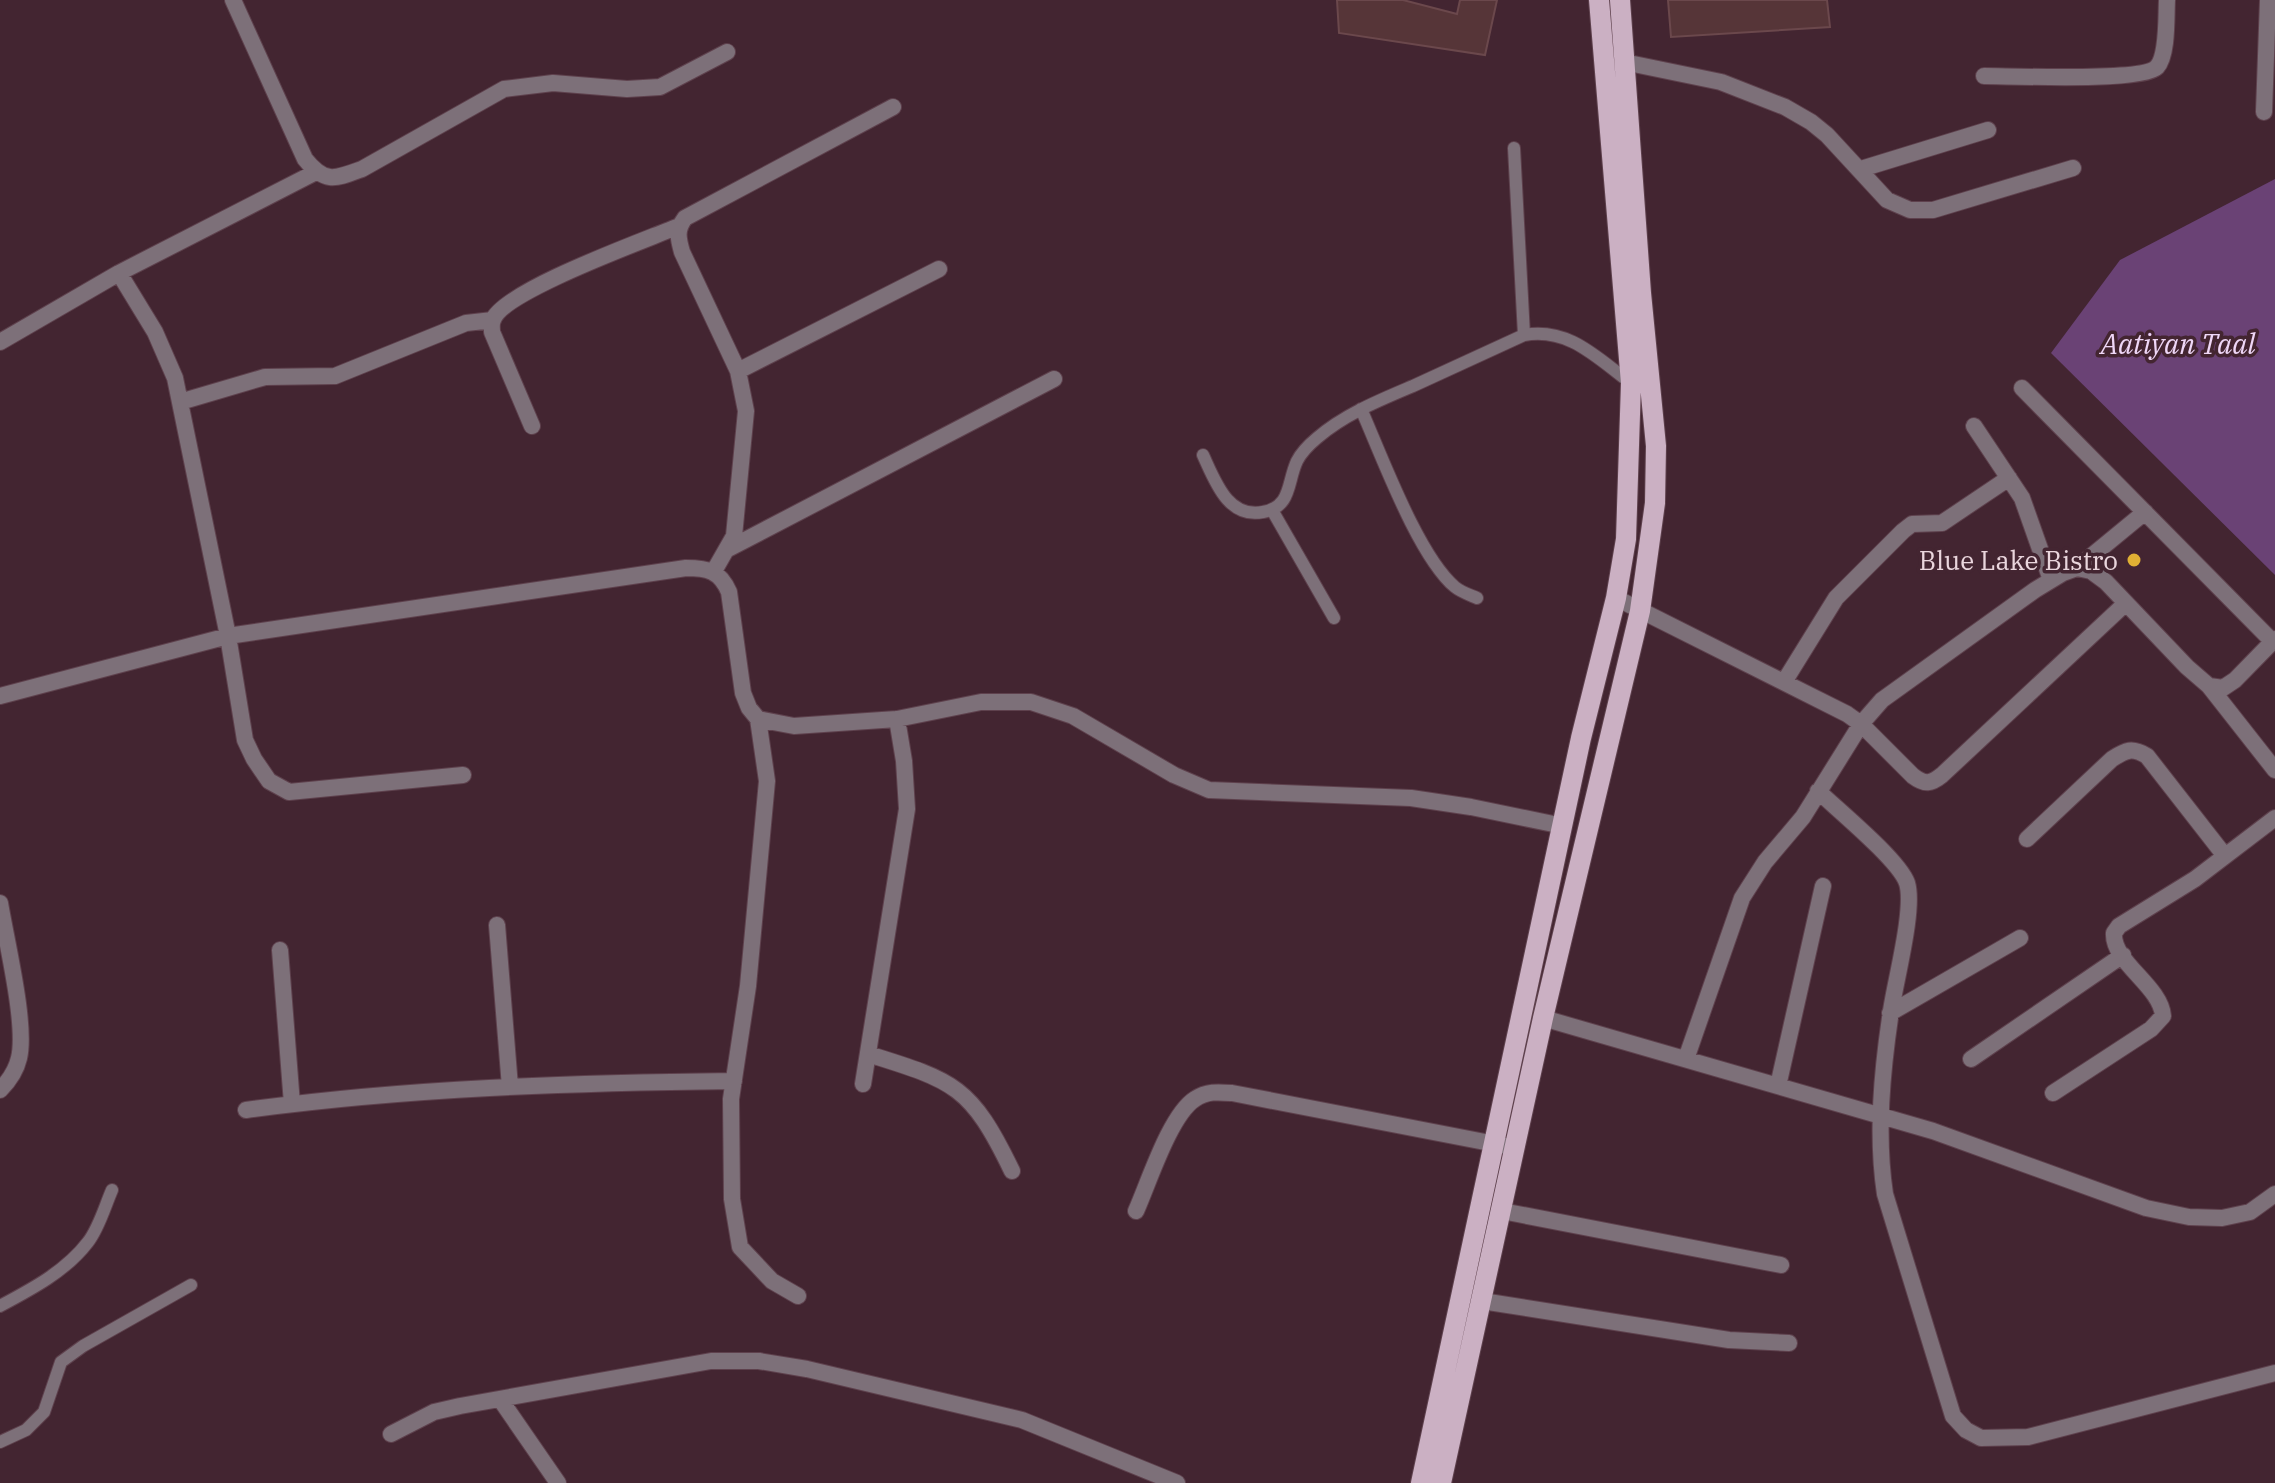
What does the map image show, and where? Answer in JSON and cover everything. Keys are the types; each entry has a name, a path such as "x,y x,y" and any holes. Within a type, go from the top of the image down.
{"main road":[{"path":"1421,1483 1581,738 1616,598 1626,539 1631,383 1599,0"},
{"path":"1441,1483 1543,1018 1640,611 1655,503 1656,446 1641,293 1620,0"}],"street":[{"path":"233,0 305,159 316,172 329,178 362,169 504,89 553,83 627,89 660,87 727,52"},
{"path":"1984,76 2114,76 2151,72 2160,65 2163,53 2167,0"},
{"path":"2264,112 2268,0"},
{"path":"1624,62 1707,78 1785,107 1811,122 1861,169 1887,200 1910,210 1933,210 2073,168"},
{"path":"714,571 728,549 737,514 746,411 738,371 682,252 677,237 679,226 685,218 893,107"},
{"path":"1861,169 1988,130"},
{"path":"0,342 119,273 316,172"},
{"path":"532,426 492,332 493,320 499,311 542,283 679,226"},
{"path":"738,371 939,269"},
{"path":"119,273 164,349 180,402 228,636 245,740 269,781 289,792 463,775"},
{"path":"180,402 265,377 335,376 466,323 493,320"},
{"path":"728,549 1054,379"},
{"path":"2022,388 2274,641 2235,680 2223,688 2209,686"},
{"path":"1974,426 2029,512 2051,580"},
{"path":"1784,682 1836,598 1903,531 1912,524 1942,523 2009,478"},
{"path":"1686,1059 1742,898 1765,862 1803,817 1861,724 1882,700 1910,677 2051,580 2077,568 2145,512"},
{"path":"0,696 228,636 686,568 714,571 724,580 729,592 743,693 758,719 767,781 748,986 731,1099 732,1199 740,1247 772,1281 798,1296"},
{"path":"2077,568 2091,571 2106,582 2209,686 2275,770"},
{"path":"1616,598 1838,709 1861,724 1921,783 1929,784 2126,603"},
{"path":"758,719 794,726 897,719 981,702 1031,702 1073,716 1174,775 1209,790 1411,798 1563,826"},
{"path":"863,1084 907,809 897,719"},
{"path":"2027,839 2112,759 2127,749 2147,756 2225,856"},
{"path":"1818,791 1898,868 1907,884 1906,919 1890,1013 1880,1116 1881,1168 1885,1194 1953,1416 1966,1430 1981,1438 2028,1437 2275,1373"},
{"path":"2053,1093 2151,1029 2163,1016 2159,1002 2114,939 2119,926 2195,879 2275,818"},
{"path":"1778,1086 1823,886"},
{"path":"0,903 22,1035 19,1059 10,1079 0,1090"},
{"path":"497,925 510,1087"},
{"path":"1890,1013 2020,938"},
{"path":"280,950 292,1104"},
{"path":"1971,1059 2123,955"},
{"path":"1543,1018 1990,1150 2146,1208 2189,1217 2222,1218 2250,1212 2275,1194"},
{"path":"868,1054 943,1079 962,1093 977,1108 994,1134 1012,1171"},
{"path":"246,1110 399,1093 603,1083 734,1081"},
{"path":"1136,1211 1176,1118 1197,1097 1212,1092 1232,1093 1516,1148"},
{"path":"1502,1211 1781,1265"},
{"path":"1482,1301 1729,1340 1789,1343"},
{"path":"391,1434 434,1412 711,1361 759,1361 807,1369 1022,1420 1177,1483"},
{"path":"500,1399 558,1483"}],"lane":[{"path":"1514,148 1524,335"},
{"path":"1203,455 1230,503 1243,513 1260,513 1281,505 1289,491 1297,460 1315,439 1361,409 1524,335 1560,334 1631,383"},
{"path":"1361,409 1396,489 1434,561 1455,587 1477,598"},
{"path":"1272,510 1334,618"},
{"path":"0,1306 64,1267 90,1241 112,1190"},
{"path":"0,1442 35,1423 44,1412 61,1362 83,1346 191,1285"}],"water":[{"name":"Aatiyan Taal","path":"2275,179 2275,575 2051,353 2120,260"}],"building":[{"path":"1337,0 1403,0 1457,14 1460,0 1497,0 1485,55 1339,33"},
{"path":"1668,0 1827,0 1830,27 1671,37"}],"place":[{"name":"Blue Lake Bistro","path":"2134,560"}]}
